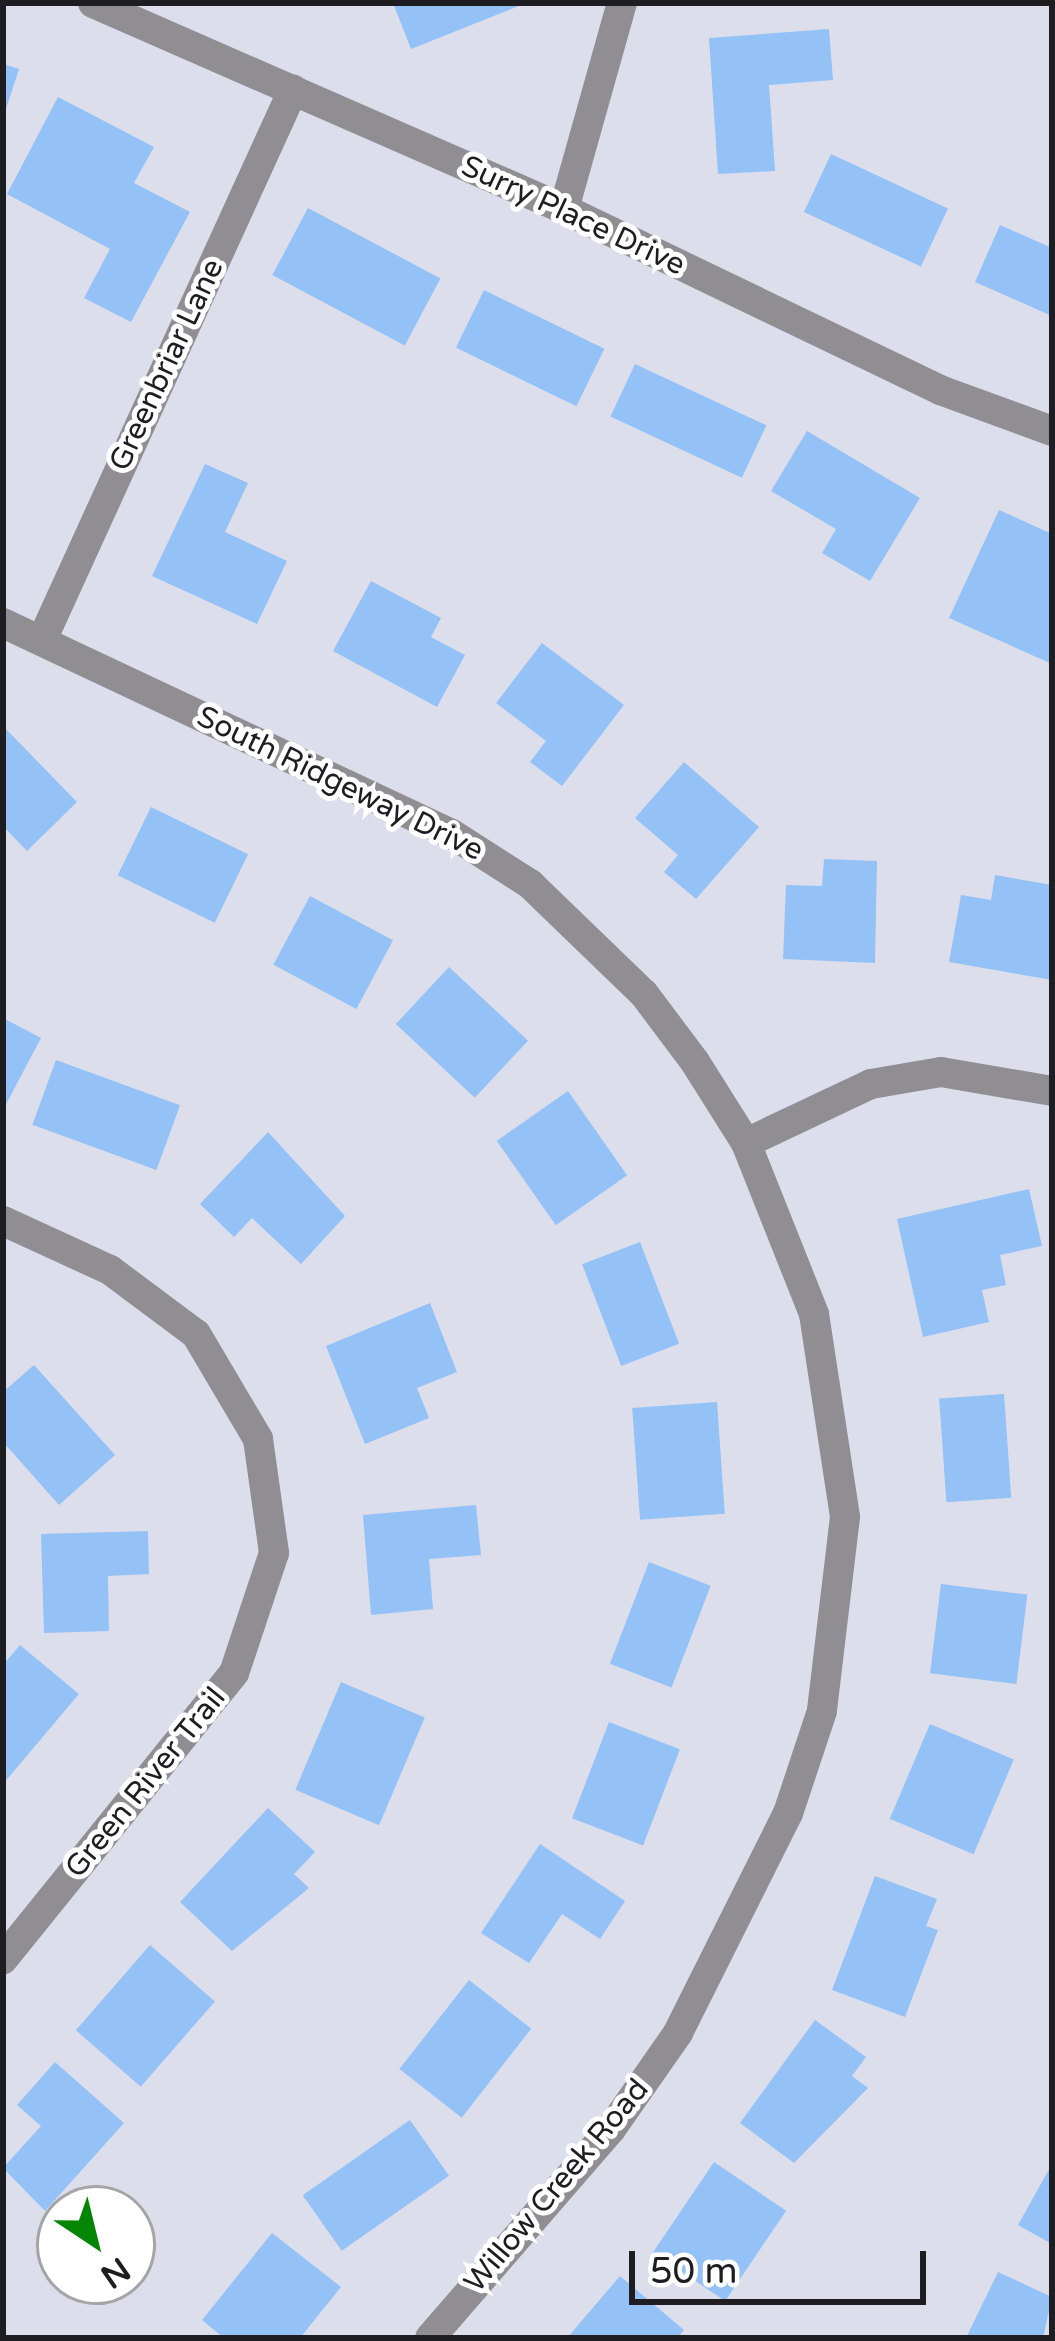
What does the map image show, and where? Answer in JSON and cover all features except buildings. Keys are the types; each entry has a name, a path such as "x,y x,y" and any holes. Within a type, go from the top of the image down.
{"street":[{"name":"Surry Place Drive","path":"93,3 564,209 940,390 1052,430"},
{"path":"564,209 622,3"},
{"name":"Greenbriar Lane","path":"42,640 293,90"},
{"name":"South Ridgeway Drive","path":"3,623 452,834 530,884 644,994 746,1143"},
{"path":"746,1143 894,1080 1003,1076 1052,1091"},
{"name":"Willow Creek Road","path":"430,2338 611,2129 678,2033 755,1896 822,1711 845,1517 834,1420 814,1314 746,1143"},
{"name":"Green River Trail","path":"3,1222 110,1270 196,1334 258,1439 274,1553 234,1673 3,1959"}]}
